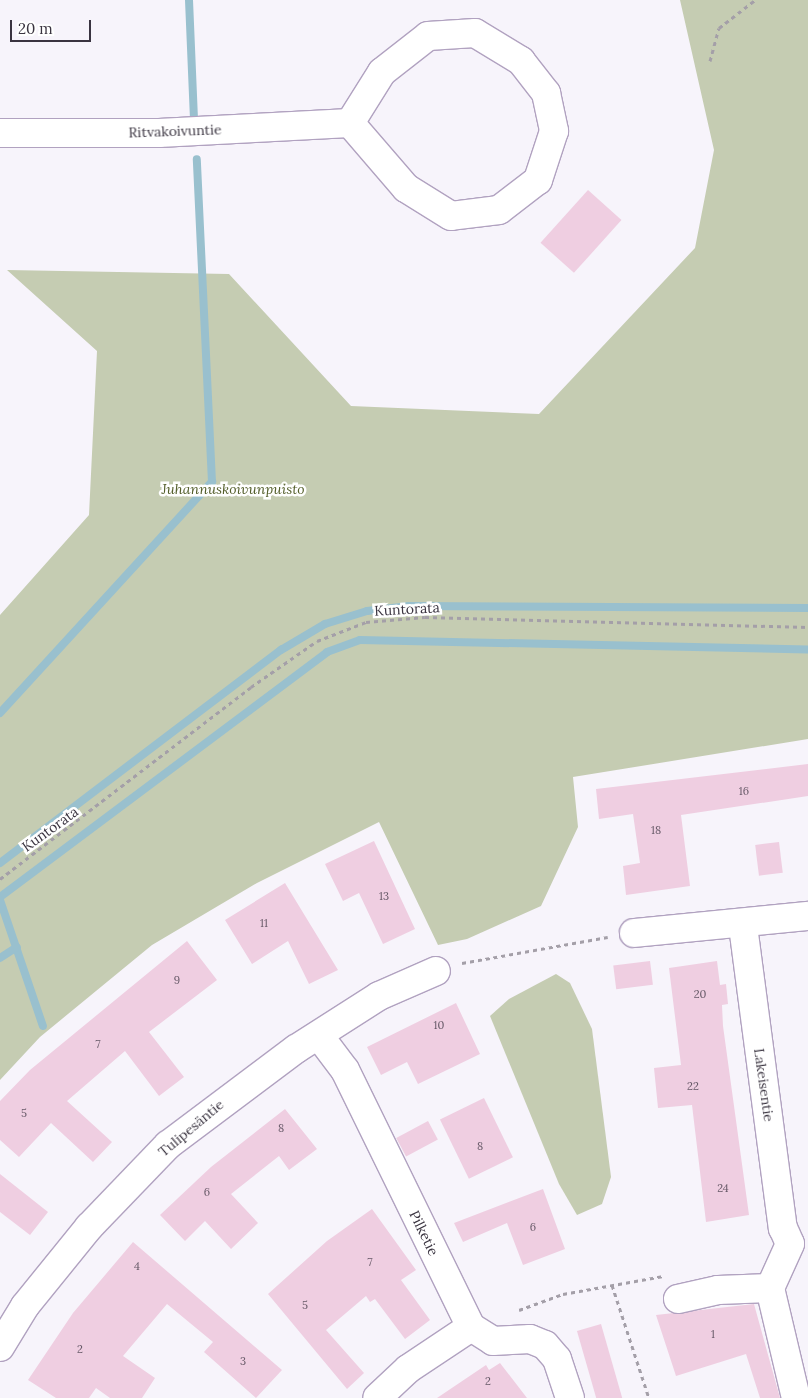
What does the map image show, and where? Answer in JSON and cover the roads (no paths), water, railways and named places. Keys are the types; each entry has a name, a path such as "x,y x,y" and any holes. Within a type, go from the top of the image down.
{"street":[{"path":"474,33 521,61 546,93 554,131 538,180 499,210 450,216 406,188 350,123 382,72 428,36 474,33"},
{"name":"Ritvakoivuntie","path":"0,133 159,133 350,123"},
{"path":"634,933 710,924 743,926 808,916"},
{"name":"Lakeisentie","path":"743,926 783,1228 799,1244"},
{"name":"Tulipesäntie","path":"0,1347 24,1306 89,1227 168,1145 248,1082 320,1037 380,996 436,971"},
{"name":"Pilketie","path":"320,1037 345,1070 471,1327"},
{"path":"796,1398 770,1288 799,1244"},
{"path":"673,1287 718,1290 770,1288"},
{"path":"377,1398 408,1369 471,1327 493,1341 530,1339 545,1345 557,1359 570,1398"}],"waterway":[{"path":"189,0 194,117"},
{"path":"0,713 212,482 197,159"},
{"path":"0,863 281,650 325,624 367,611 409,606 808,608"},
{"path":"0,897 327,652 360,640 808,649"},
{"path":"0,900 43,1026"},
{"path":"0,958 17,947"}],"park label":[{"name":"Juhannuskoivunpuisto","path":"233,489"}]}
